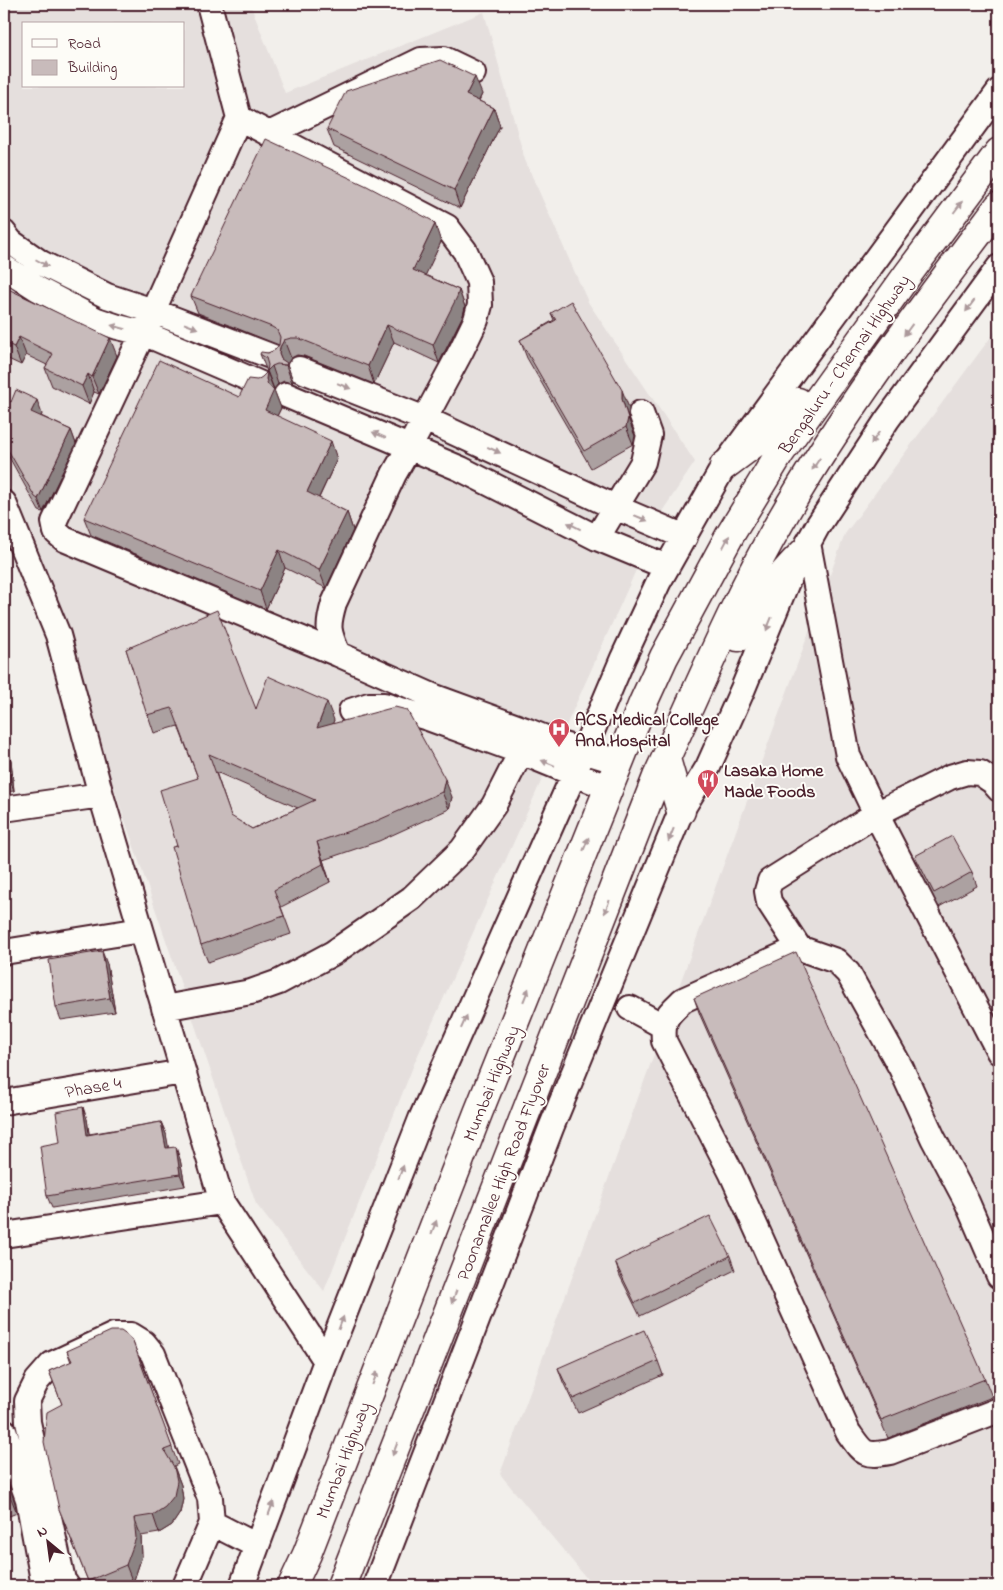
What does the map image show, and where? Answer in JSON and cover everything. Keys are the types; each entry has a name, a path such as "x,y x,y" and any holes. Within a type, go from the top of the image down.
{"highway":[{"name":"Bengaluru - Chennai Highway","path":"704,585 730,535 780,453 936,236 999,152"},
{"name":"Bengaluru - Chennai Highway","path":"694,695 736,606 780,521 855,403 999,206"},
{"path":"724,466 776,428 806,393 902,266 936,236"},
{"path":"681,811 666,759 694,695 710,679 723,661 767,592 805,548"},
{"name":"Mumbai Highway","path":"292,1586 307,1554 471,1132 643,703 664,657 704,585"},
{"name":"Poonamallee High Road Flyover","path":"341,1586 657,777 666,759"},
{"path":"310,1586 336,1505 350,1442"}],"street":[{"path":"209,4 239,118 144,333 54,522 56,532 64,539 338,654 432,707 525,741 583,751 619,762"},
{"path":"269,134 421,60 444,59 473,72"},
{"path":"242,1586 326,1361 421,1119 574,774 623,658 659,581 659,563 685,536 724,466 999,91"},
{"path":"239,118 447,227 465,250 479,282 480,305 476,320 394,474 334,602 329,632 338,654"},
{"path":"4,233 11,242 41,263 107,296 153,311 273,357"},
{"path":"4,267 38,289 97,320 144,333 261,384"},
{"path":"375,1586 551,1128 681,811 708,767 787,582 840,490 887,420 999,267"},
{"path":"299,368 425,418 615,507 685,536"},
{"path":"286,395 462,469 597,538 659,563"},
{"path":"597,538 643,462 649,436 641,413"},
{"path":"4,503 58,635 100,795 222,1202 326,1361"},
{"path":"805,548 848,756 999,1052"},
{"path":"351,711 369,705 432,707"},
{"path":"525,741 574,774 609,788"},
{"path":"164,1008 251,992 279,982 333,953 412,898 462,850 494,805 525,741"},
{"path":"999,789 992,781 980,773 967,772 950,777 876,814 770,881 767,891 769,902 799,948 836,961 848,973 901,1068 933,1138 967,1202 999,1276"},
{"path":"4,809 100,795"},
{"path":"4,952 141,930"},
{"path":"799,948 683,1000 668,1014 663,1026 664,1041 732,1174 848,1432 860,1449 873,1455 890,1452 999,1410"},
{"path":"630,1008 663,1026"},
{"name":"Phase 4","path":"4,1102 183,1072"},
{"path":"4,1235 222,1202"},
{"path":"67,1586 63,1580 30,1432 27,1401 37,1381 52,1364 114,1336 131,1335 144,1343 153,1354 210,1498 212,1523 185,1586"},
{"path":"4,1431 28,1499 44,1586"},
{"path":"212,1523 257,1546"}],"shaded area":[{"name":"ACS Medical College And Hospital","path":"4,4 250,4 285,93 484,12 525,160 588,302 695,462 663,510 414,1064 324,1291 256,1204 4,466"},
{"path":"999,326 999,1586 593,1586 500,1474 845,534"}],"building":[{"path":"440,60 475,77 466,95 494,108 454,190 327,129 346,91"},
{"path":"266,139 367,186 431,220 435,224 413,270 459,290 433,345 387,325 368,366 298,338 291,338 284,340 280,347 279,354 281,359 287,363 286,365 277,364 267,371 266,358 260,354 261,352 268,353 275,350 279,345 280,337 277,330 191,296"},
{"path":"4,287 110,338 92,377 88,374 82,386 45,368 53,354 19,337 14,347 4,342"},
{"path":"571,301 622,390 622,399 628,418 626,427 584,451 520,340 556,320 551,313"},
{"path":"159,360 239,397 248,379 257,380 267,372 266,379 268,385 274,390 265,410 331,441 307,492 347,512 319,570 279,550 260,591 84,518"},
{"path":"16,390 37,400 31,412 71,430 38,499 35,497 4,443 4,399 11,402"},
{"path":"217,610 256,709 268,676 327,702 317,728 395,707 407,710 445,779 442,792 372,823 317,842 323,864 274,890 284,916 201,945 172,847 177,846 160,790 198,778 172,708 147,715 126,649","holes":["209,754 315,800 252,829 231,816"]},
{"path":"8,750 11,782 4,783 4,751"},
{"path":"952,836 972,872 934,893 915,856"},
{"path":"102,951 110,998 56,1007 49,960"},
{"path":"796,952 985,1379 881,1420 694,998"},
{"path":"83,1107 87,1135 161,1122 166,1148 176,1147 180,1174 47,1196 40,1146 60,1142 56,1112"},
{"path":"710,1216 730,1256 635,1303 615,1262"},
{"path":"644,1330 658,1361 573,1399 558,1368"},
{"path":"111,1331 121,1331 133,1342 172,1447 164,1450 174,1467 177,1481 174,1496 165,1507 153,1515 134,1518 136,1538 126,1565 88,1581 59,1509 44,1442 47,1412 62,1404 49,1371 72,1361 67,1351"},
{"path":"4,1472 10,1496 4,1498"}],"place":[{"name":"ACS Medical College And Hospital","path":"559,748"},
{"name":"Lasaka Home Made Foods","path":"708,799"}]}
